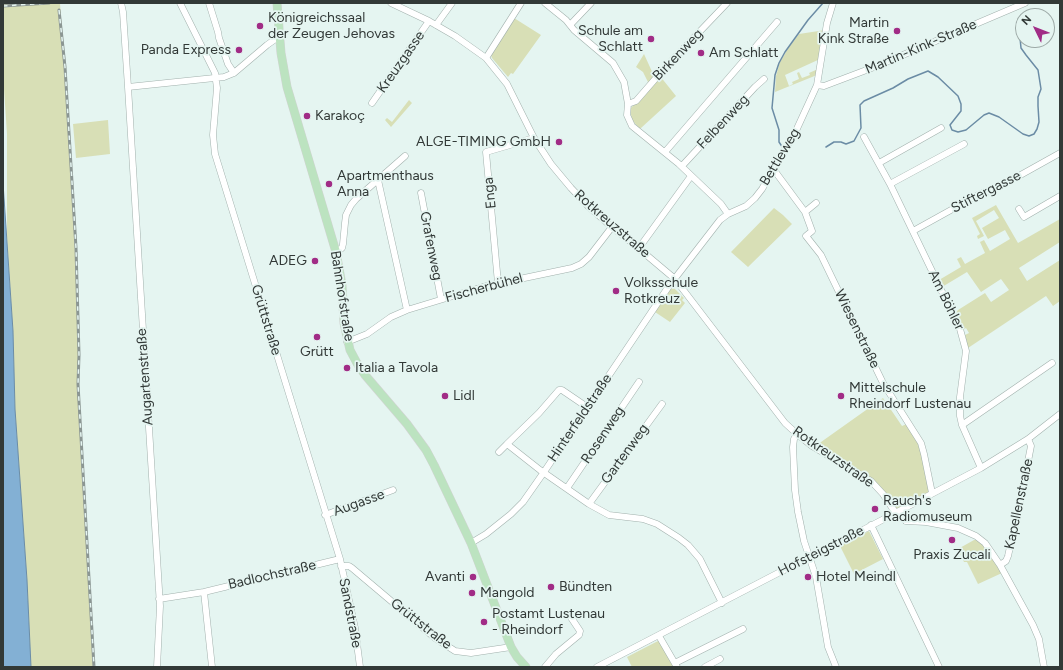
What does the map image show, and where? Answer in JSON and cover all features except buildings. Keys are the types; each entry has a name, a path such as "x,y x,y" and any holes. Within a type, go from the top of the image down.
{"main road":[{"name":"Bahnhofstraße","path":"277,3 279,38 287,87 336,252 342,285 344,323 347,342 354,358 365,375 407,424 426,450 446,488 471,543 511,647 526,667"}],"street":[{"name":"Augartenstraße","path":"121,3 123,12 128,87 159,599 157,667"},
{"path":"209,3 228,64 234,73"},
{"name":"Rotkreuzstraße","path":"391,3 399,5 436,25 470,46 486,58 507,84 534,138 551,164 571,188 612,227 675,279 776,412 796,434 812,446 871,482 883,494 895,512"},
{"path":"436,25 452,3"},
{"path":"486,58 521,3"},
{"path":"545,3 613,63 620,72 624,82 628,104 627,115 632,126 682,166 721,204 728,214"},
{"path":"570,25 591,3"},
{"name":"Birkenweg","path":"628,104 636,100 727,3"},
{"name":"Bettleweg","path":"675,279 720,220 751,202 762,189 774,170 800,124 817,85 833,3"},
{"name":"Martin-Kink-Straße","path":"817,85 824,86 876,66 1025,3"},
{"path":"180,4 212,67 216,78"},
{"name":"Kreuzgasse","path":"372,102 429,21"},
{"path":"665,152 777,22"},
{"path":"128,87 220,78 234,73 267,45 279,38"},
{"name":"Grüttstraße","path":"216,78 217,88 213,135 215,154 325,515 340,559"},
{"name":"Felbenweg","path":"682,166 764,79"},
{"path":"879,163 941,128"},
{"name":"Am Böhler","path":"864,137 890,184 964,338 966,351 960,406 962,424 980,468"},
{"name":"Enga","path":"498,283 486,152 534,138"},
{"path":"890,184 964,144"},
{"name":"Stiftergasse","path":"913,231 978,195 1008,182 1060,153"},
{"path":"336,252 342,248 346,215 351,205 405,156"},
{"name":"Wiesenstraße","path":"774,170 805,212 812,232 806,236 821,255 883,383 921,443 932,493"},
{"path":"639,248 691,176"},
{"path":"378,180 407,310"},
{"name":"Grafenweg","path":"421,193 441,299"},
{"path":"1019,209 1024,217 1060,196"},
{"path":"805,212 816,203"},
{"name":"Fischerbühel","path":"347,342 367,334 391,317 407,310 498,283 567,269 582,264 612,227"},
{"name":"Hinterfeldstraße","path":"471,543 486,534 511,514 523,502 675,279"},
{"path":"962,424 1052,364"},
{"name":"Rosenweg","path":"567,488 639,382"},
{"path":"499,452 539,413 559,390 562,390 587,407"},
{"name":"Gartenweg","path":"589,504 662,404"},
{"name":"Hofsteigstraße","path":"597,667 980,468 1028,439 1060,414"},
{"path":"796,434 793,444 795,490 804,541 819,591 828,647 836,667"},
{"name":"Kapellenstraße","path":"1000,565 1006,561 1008,556 1019,507 1031,446 1028,439"},
{"path":"507,444 589,504 609,515 643,519 657,524 679,538 688,545 700,559 722,602"},
{"name":"Augasse","path":"325,515 393,490"},
{"name":"Kapellenstraße","path":"906,521 940,524 968,532 985,544 1000,565 1038,636 1044,667"},
{"path":"871,525 939,667"},
{"name":"Badlochstraße","path":"159,599 204,592 340,559"},
{"name":"Sandstraße","path":"340,559 355,628 360,667"},
{"name":"Grüttstraße","path":"341,566 349,566 352,568 435,638 455,651 471,653 511,647"},
{"path":"204,592 212,667"},
{"path":"545,667 556,654 579,635 580,631 570,616"},
{"path":"659,636 676,665 743,629"},
{"path":"705,667 720,659"}],"green space":[{"path":"3,3 60,3 72,178 79,355 78,384 94,667 31,667 27,580 15,409 13,331 7,237 7,134 3,74"},
{"path":"514,18 541,35 513,74 511,73 508,77 491,55"},
{"path":"825,30 820,59 785,75 789,86 793,84 792,82 799,79 797,73 799,72 802,78 810,75 809,73 818,69 817,75 775,92 776,76 780,62 799,34"},
{"path":"644,54 654,76 647,84 648,82 643,72 636,67"},
{"path":"660,76 676,96 641,128 639,128 632,120 630,109"},
{"path":"409,100 412,103 391,127 385,120 387,118 392,122"},
{"path":"108,120 110,154 76,158 73,124"},
{"path":"996,205 1018,243 1060,219 1060,242 1019,268 1027,281 1060,260 1060,301 1053,306 1046,296 968,348 965,335 969,333 966,328 963,330 956,313 958,310 985,293 991,302 1009,290 1001,279 981,292 967,272 942,287 939,280 961,267 957,259 961,257 965,264 985,253 980,242 984,240 990,251 1010,239 1005,230 988,239 982,228 999,218 994,210 976,221 984,236 978,239 977,236 980,234 972,218"},
{"path":"774,208 792,224 748,267 731,252"},
{"path":"674,288 684,298 682,300 685,303 670,322 655,312 670,289"},
{"path":"883,398 902,426 909,423 916,436 932,493 895,512 880,490 814,447"},
{"path":"869,531 883,559 854,574 840,546"},
{"path":"974,540 982,543 1002,573 978,584 967,562 964,562 958,549"},
{"path":"658,641 674,667 632,667 627,657"}],"water":[{"path":"3,183 13,331 15,409 27,580 31,667 3,667"}],"waterway":[{"path":"783,148 779,142 779,130 772,108 775,75 785,52 808,20 823,3"},
{"path":"826,147 834,142 846,144 854,141 861,128 860,105 864,101 893,88 908,79 928,71 938,77 958,96 961,104 961,111 950,125 952,130 958,132 966,130 984,115 989,113 999,117 1023,134 1029,136 1034,134 1039,122 1038,97 1041,89 1038,70 1021,48"}],"railway":[{"path":"3,6 49,3"},
{"path":"59,10 65,67 76,248 79,355 78,384 94,667"}],"place":[{"name":"Königreichssaal der Zeugen Jehovas","path":"260,26"},
{"name":"Martin Kink Straße","path":"897,31"},
{"name":"Schule am Schlatt","path":"651,39"},
{"name":"Panda Express","path":"239,50"},
{"name":"Am Schlatt","path":"701,53"},
{"name":"Karakoç","path":"307,116"},
{"name":"ALGE-TIMING GmbH","path":"559,142"},
{"name":"Apartmenthaus Anna","path":"329,184"},
{"name":"ADEG","path":"315,261"},
{"name":"Volksschule Rotkreuz","path":"616,291"},
{"name":"Grütt","path":"317,337"},
{"name":"Italia a Tavola","path":"347,368"},
{"name":"Lidl","path":"445,396"},
{"name":"Mittelschule Rheindorf Lustenau","path":"841,396"},
{"name":"Rauch's Radiomuseum","path":"875,509"},
{"name":"Praxis Zucali","path":"952,540"},
{"name":"Avanti","path":"473,577"},
{"name":"Hotel Meindl","path":"808,577"},
{"name":"Bündten","path":"551,587"},
{"name":"Mangold","path":"472,593"},
{"name":"Postamt Lustenau - Rheindorf","path":"484,622"}]}
